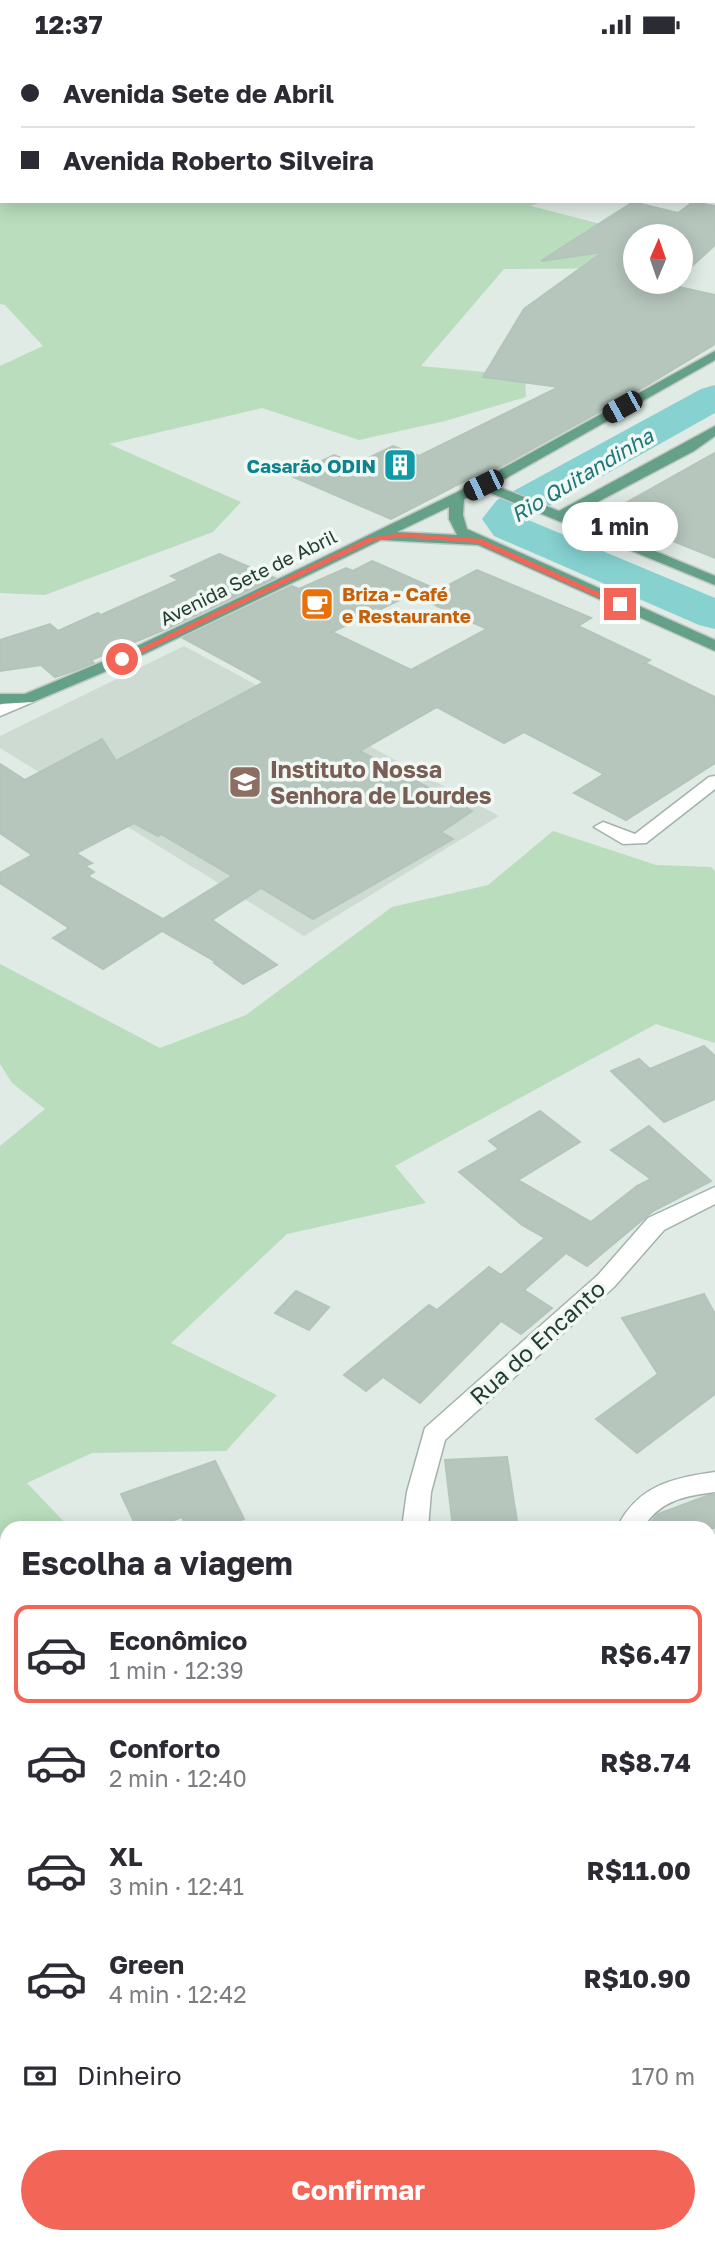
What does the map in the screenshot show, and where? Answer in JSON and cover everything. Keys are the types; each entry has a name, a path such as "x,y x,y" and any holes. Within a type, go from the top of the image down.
{"main road":[{"name":"Avenida Sete de Abril","path":"27,699 122,659 458,498 715,355"},
{"path":"557,515 690,448 715,430"},
{"path":"483,485 715,581"},
{"path":"458,498 454,510 456,523 462,532 715,646"},
{"path":"371,539 415,535 478,541"},
{"path":"0,699 27,699"}],"street":[{"path":"0,711 27,699"},
{"path":"603,827 629,840 640,839 715,781"},
{"name":"Rua do Encanto","path":"416,1521 419,1492 434,1435 606,1281 656,1224 715,1195"},
{"path":"632,1521 638,1510 669,1489 715,1482"}],"shaded area":[{"name":"Instituto Nossa Senhora de Lourdes","path":"184,646 499,816 304,936 0,748 0,736"}],"green space":[{"path":"0,203 538,203 531,206 623,230 623,268 504,269 421,366 525,376 526,397 445,421 359,440 262,408 109,444 241,502 213,532 45,595 0,593 0,366 43,346 5,305 0,304"},
{"path":"553,831 656,865 711,867 715,871 715,1043 656,1024 395,1166 426,1203 287,1234 171,1343 277,1395 226,1451 92,1453 27,1483 63,1521 0,1521 0,1146 45,1109 12,1083 0,1064 0,964 160,1048 246,1015 392,907 488,885"}],"building":[{"path":"631,203 678,213 692,203 715,206 715,245 693,265 693,224 623,224 623,294 693,294 693,290 715,295 715,344 644,387 483,476 478,474 391,519 291,476 334,455 356,464 393,446 419,456 559,387 483,377 524,309 603,252 541,261"},
{"path":"715,453 715,558 606,514"},
{"path":"219,554 275,578 166,629 91,660 94,663 70,672 55,677 41,665 0,671 0,640 50,624 58,631 98,613 101,615 179,580 171,576"},
{"path":"372,561 429,586 332,632 411,670 487,629 422,599 477,570 591,618 578,626 650,660 645,663 715,697 715,763 626,820 574,793 604,774 524,732 504,743 437,707 360,751 472,811 441,832 453,839 313,919 261,888 212,920 277,965 243,984 214,963 216,962 162,931 103,969 53,938 69,928 0,883 0,873 32,855 0,833 0,764 25,780 102,739 116,761 264,682 183,638 292,586 299,589 346,568 353,571","holes":["134,823 158,836 161,834 232,876 163,919 88,876 94,872 85,866 92,863 76,853"]},
{"path":"704,1046 715,1056 715,1099 664,1122 611,1071 639,1059 650,1069"},
{"path":"540,1111 580,1142 518,1180 591,1222 637,1186 651,1179 611,1150 649,1126 711,1181 653,1211 587,1266 566,1253 524,1290 552,1308 521,1334 501,1321 420,1403 383,1377 366,1391 344,1375 429,1305 437,1310 489,1267 501,1275 545,1238 522,1225 459,1172 499,1149 489,1141"},
{"path":"296,1291 329,1307 309,1330 275,1313"},
{"path":"704,1294 715,1314 715,1394 637,1453 596,1419 658,1374 622,1318"},
{"path":"507,1457 517,1521 452,1521 445,1460"},
{"path":"215,1461 244,1519 184,1521 182,1517 171,1521 134,1521 121,1494"},
{"path":"715,1495 715,1521 652,1521 658,1514"}],"waterway":[{"name":"Rio Quitandinha","path":"715,397 512,509 503,519 509,527 715,615"}],"place":[{"name":"Casarão ODIN","path":"400,465"},
{"name":"Briza - Café e Restaurante","path":"317,604"},
{"name":"Instituto Nossa Senhora de Lourdes","path":"245,782"}],"route":[{"path":"122,659 371,539 402,535 478,541 620,604"}]}
